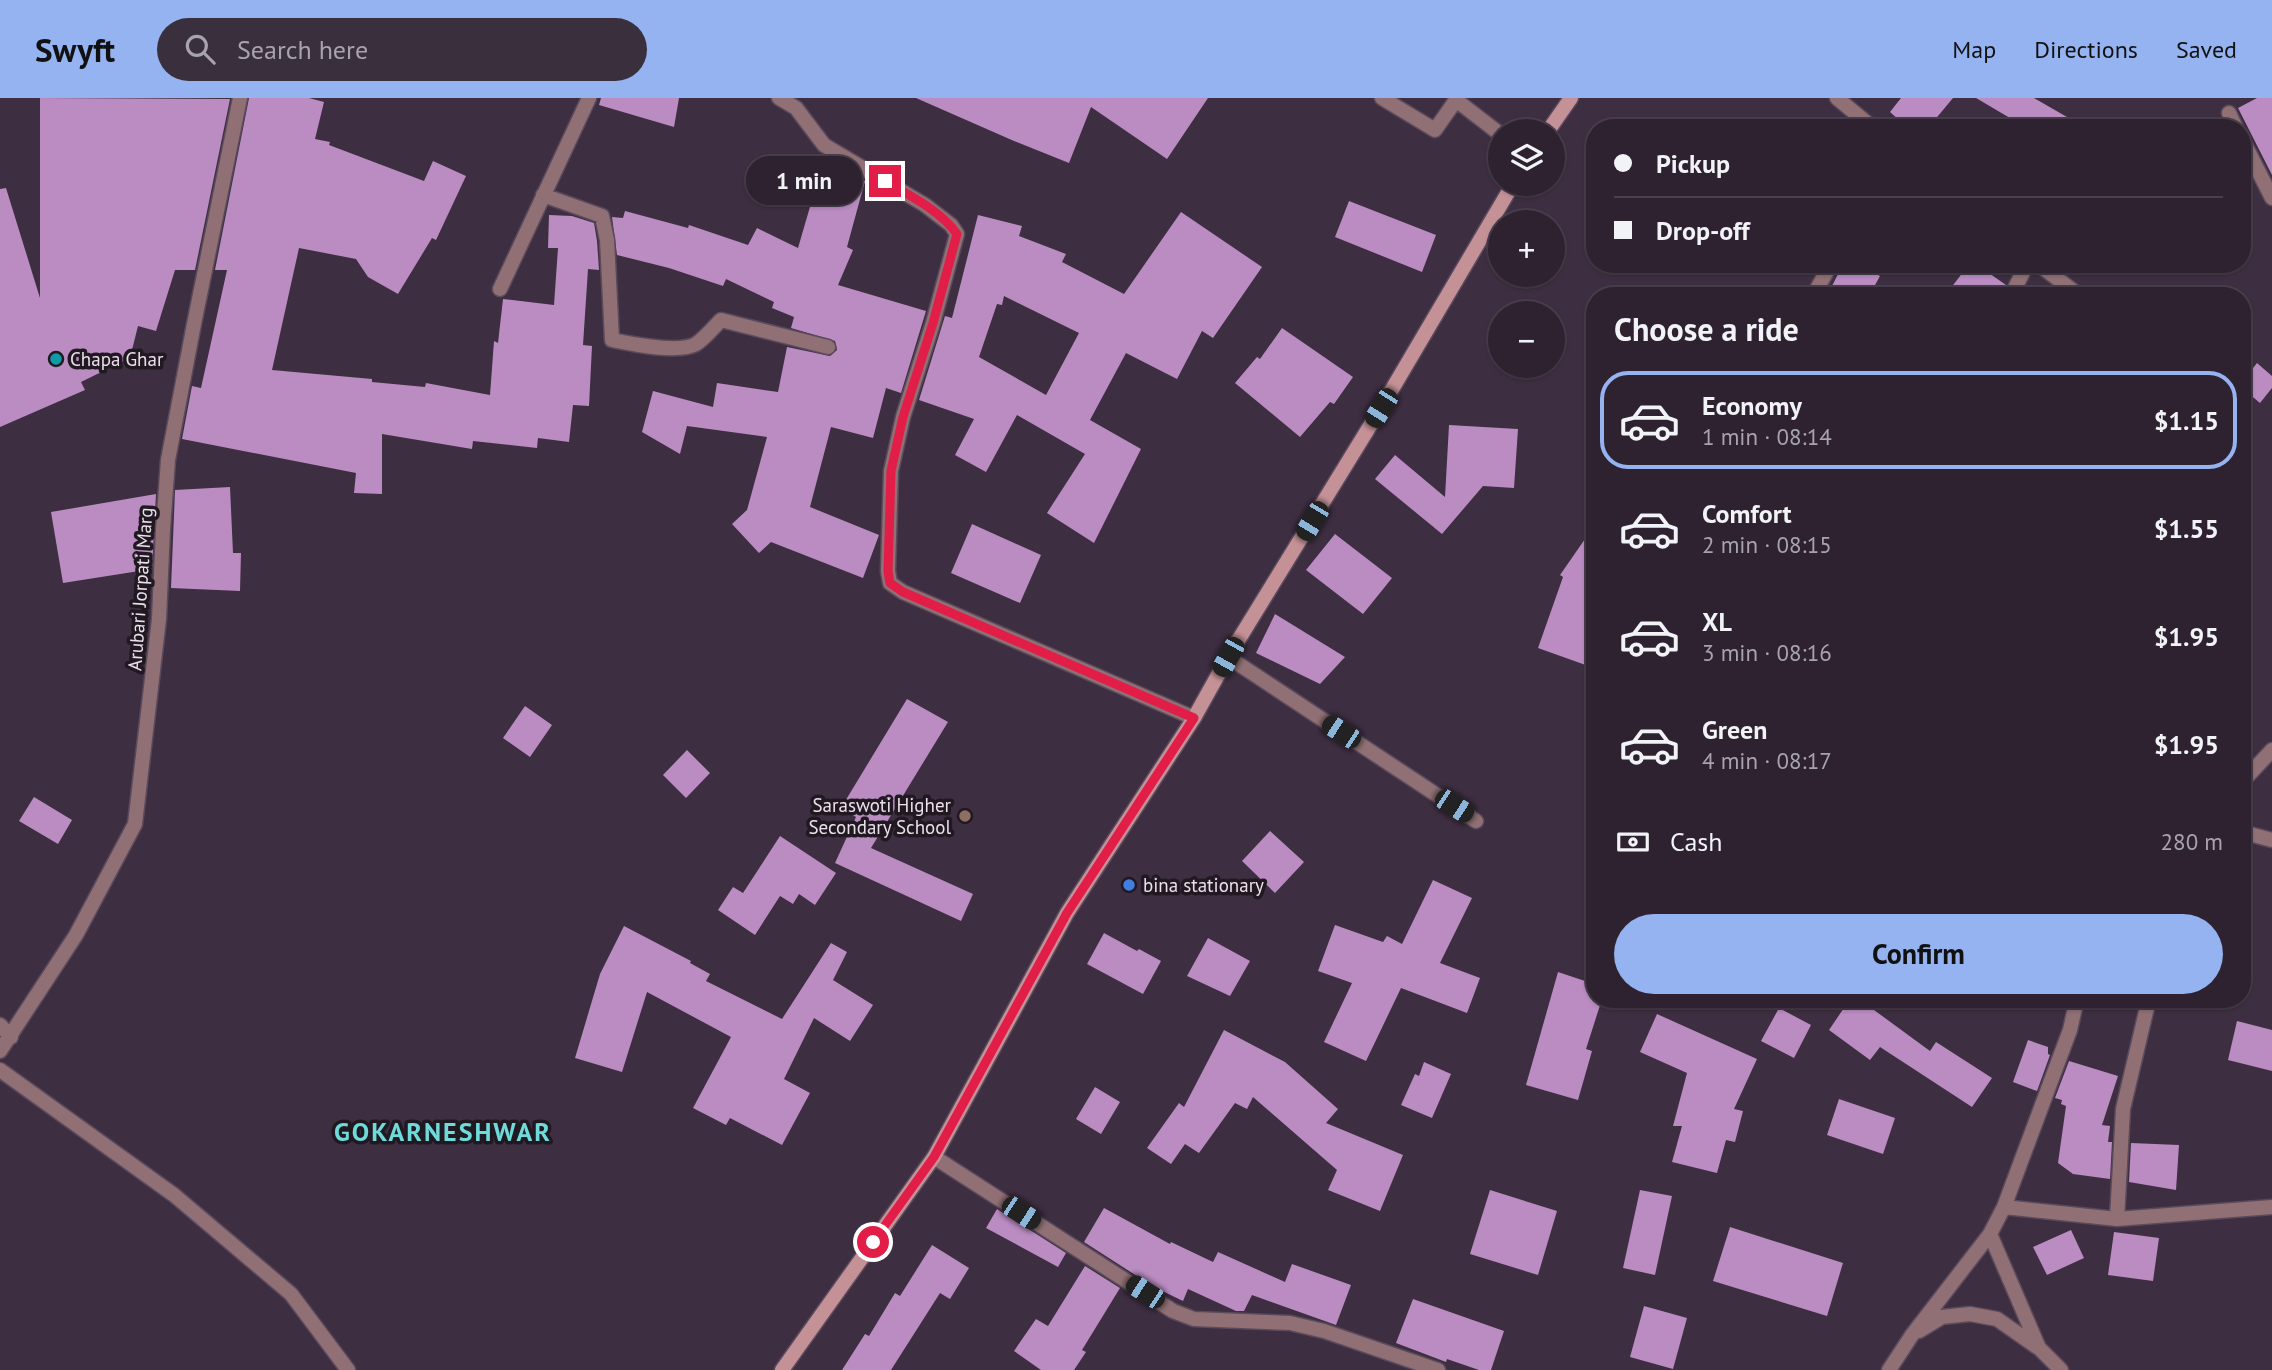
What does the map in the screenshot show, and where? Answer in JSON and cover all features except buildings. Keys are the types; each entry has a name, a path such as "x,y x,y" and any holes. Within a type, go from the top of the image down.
{"main road":[{"path":"1557,119 1572,98"},
{"path":"782,1370 934,1157 1067,913 1194,718 1228,657 1381,408 1506,196"}],"street":[{"name":"Arubari Jorpati Marg","path":"0,1051 76,934 135,824 159,619 169,460 240,98"},
{"path":"500,289 589,98"},
{"path":"779,98 796,108 824,145 925,205 951,225 957,234 933,323 903,417 891,471 888,571 890,583 903,592 1194,718"},
{"path":"1382,98 1435,130 1456,100 1488,125"},
{"path":"1837,98 1862,119"},
{"path":"2229,113 2232,119"},
{"path":"2251,157 2272,198"},
{"path":"543,195 602,216 607,240 612,340 682,348 696,344 721,320 828,347"},
{"path":"2050,273 2068,287"},
{"path":"1228,657 1476,821"},
{"path":"2251,772 2272,750"},
{"path":"2251,834 2272,840"},
{"path":"1889,1370 1912,1335 1990,1234 2004,1207 2070,1030 2075,1008"},
{"path":"2117,1219 2123,1109 2147,1008"},
{"path":"0,1025 11,1037"},
{"path":"0,1070 174,1195 291,1293 348,1370"},
{"path":"934,1157 1173,1311 1194,1320 1301,1326 1324,1331 1437,1370"},
{"path":"2004,1207 2117,1219 2272,1207"},
{"path":"1990,1234 2039,1348"},
{"path":"1912,1335 1942,1317 1969,1314 1997,1320 2039,1348 2061,1370"}],"place":[{"name":"Chapa Ghar","path":"56,359"},
{"name":"Saraswoti Higher Secondary School","path":"965,816"},
{"name":"bina stationary","path":"1129,885"}],"district":[{"name":"GOKARNESHWAR","path":"443,1131"}],"route":[{"path":"873,1242 934,1157 1067,913 1194,718 903,592 890,583 888,571 891,471 903,417 933,323 957,234 951,225 925,205 885,181"}]}
